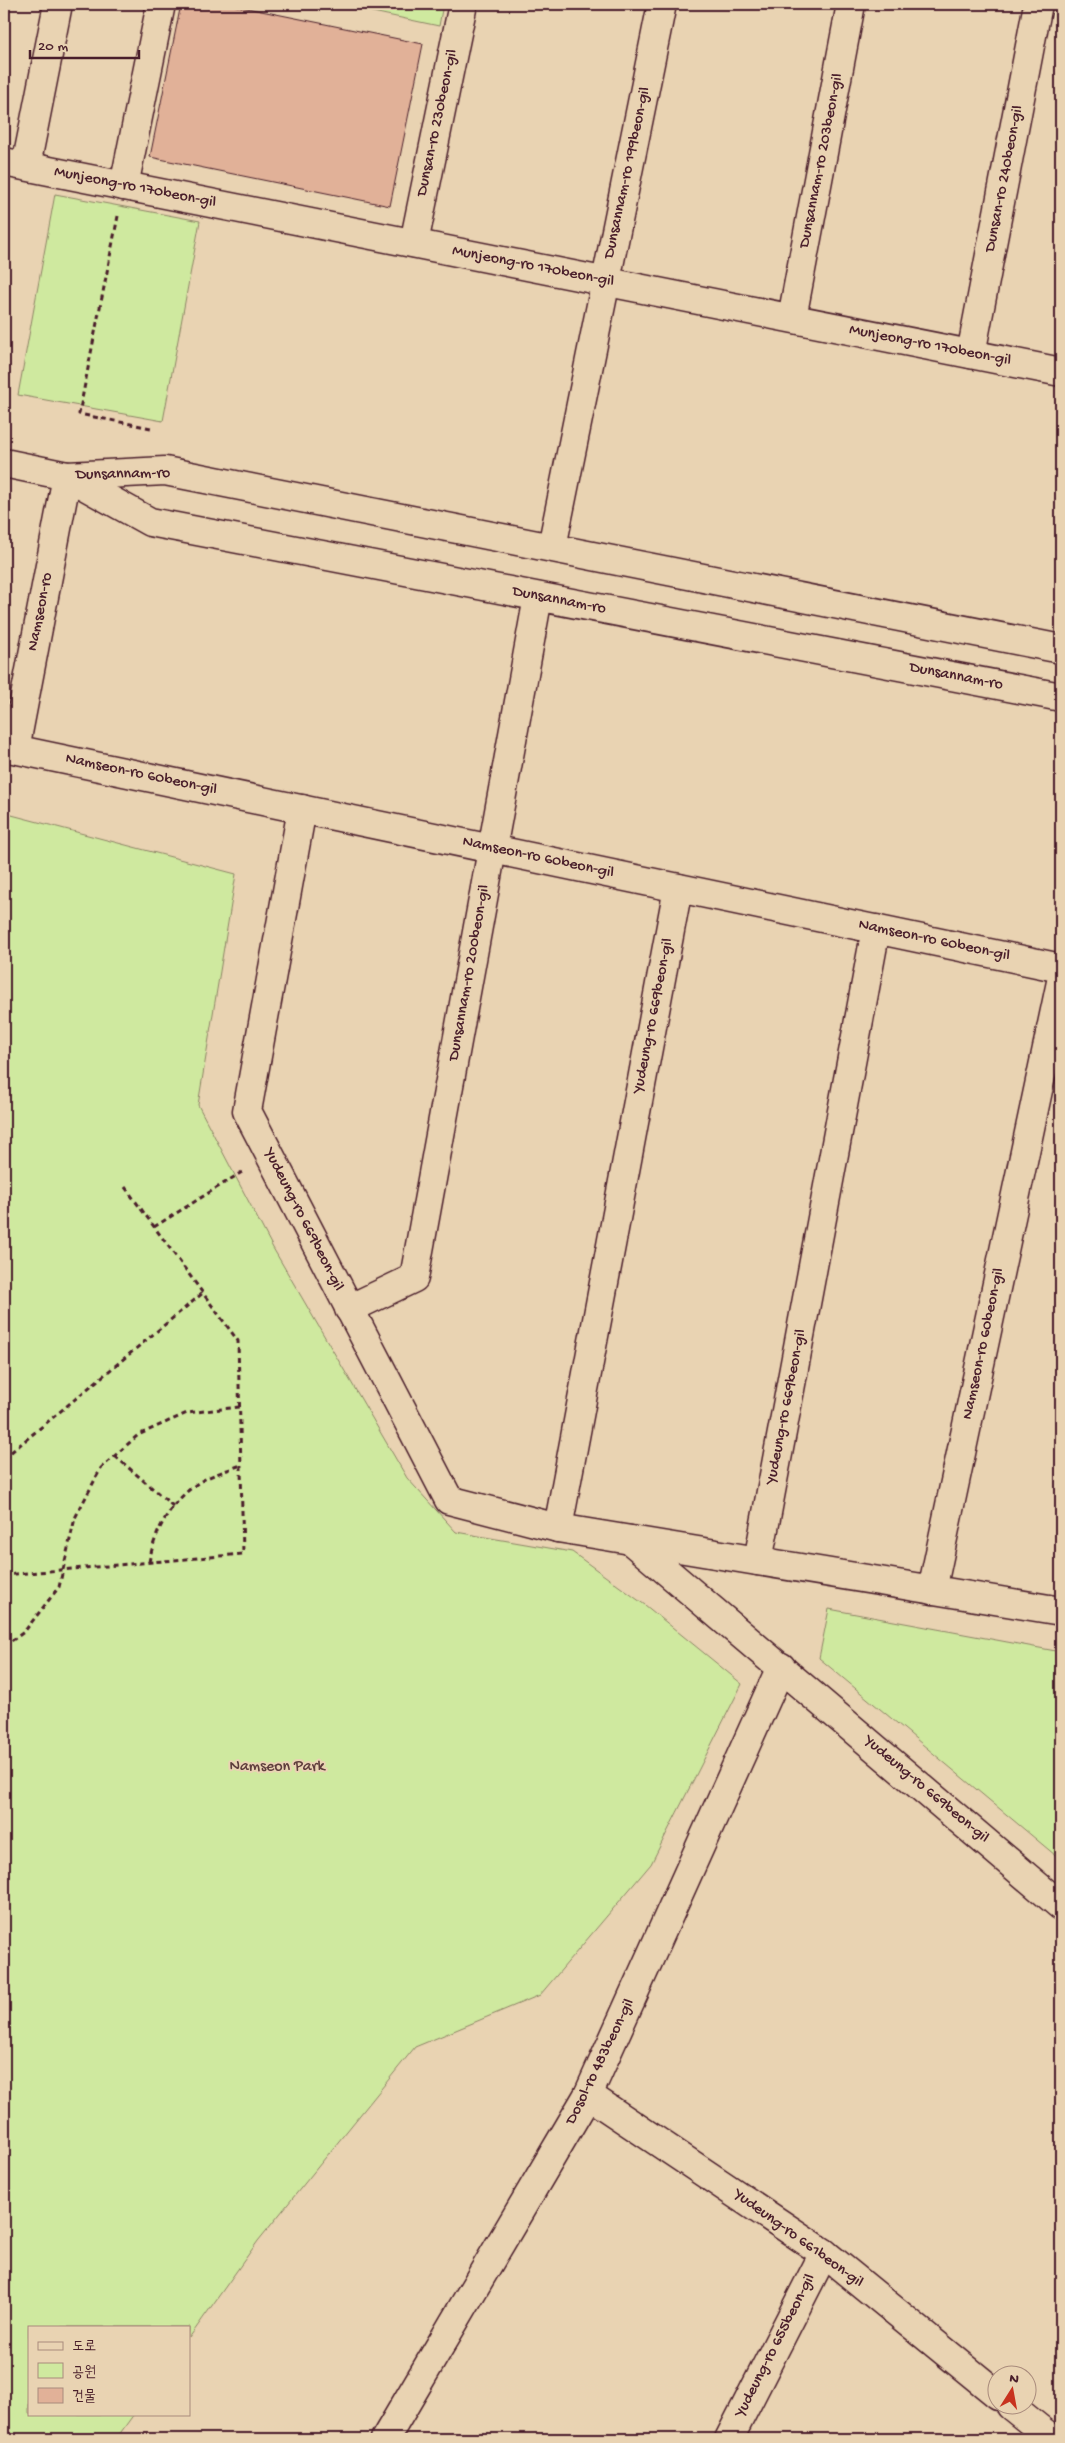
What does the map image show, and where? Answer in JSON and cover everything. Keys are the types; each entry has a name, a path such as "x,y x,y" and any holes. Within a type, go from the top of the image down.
{"street":[{"path":"15,164 58,4"},
{"path":"124,186 161,4"},
{"name":"Dunsan-ro 230beon-gil","path":"414,243 463,4"},
{"name":"Dunsannam-ro 199beon-gil","path":"552,547 662,4"},
{"name":"Dunsannam-ro 203beon-gil","path":"792,318 852,4"},
{"name":"Dunsan-ro 240beon-gil","path":"971,354 1038,4"},
{"name":"Munjeong-ro 170beon-gil","path":"15,164 1061,372"},
{"name":"Dunsannam-ro","path":"4,463 67,476 165,471 1061,649"},
{"name":"Dunsannam-ro","path":"67,476 150,522 1061,696"},
{"name":"Namseon-ro","path":"9,748 67,476"},
{"name":"Dunsannam-ro 200beon-gil","path":"349,1309 414,1278 538,597"},
{"name":"Namseon-ro 60beon-gil","path":"9,748 1061,968"},
{"name":"Yudeung-ro 669beon-gil","path":"302,809 247,1111 449,1500 558,1528 1061,1611"},
{"name":"Yudeung-ro 669beon-gil","path":"558,1528 678,888"},
{"name":"Yudeung-ro 669beon-gil","path":"758,1561 876,929"},
{"name":"Namseon-ro 60beon-gil","path":"932,1590 1061,982"},
{"name":"Yudeung-ro 669beon-gil","path":"630,1540 1061,1906"},
{"name":"Dosol-ro 483beon-gil","path":"384,2439 588,2095 781,1667"},
{"name":"Yudeung-ro 661beon-gil","path":"588,2095 824,2253 988,2387"},
{"name":"Yudeung-ro 655beon-gil","path":"729,2439 824,2253"},
{"path":"1023,2416 1052,2439"}],"path":[{"path":"124,186 78,414 150,428"},
{"path":"154,1227 270,1154"},
{"path":"4,1575 243,1554 238,1341 125,1187"},
{"path":"4,1458 203,1293"},
{"path":"4,1646 24,1632 59,1588 61,1570 75,1518 102,1468 138,1435 187,1412 240,1407"},
{"path":"115,1456 173,1506"},
{"path":"149,1562 152,1545 165,1515 173,1506 195,1485 241,1465"}],"green space":[{"path":"335,4 443,4 439,26"},
{"path":"55,194 200,221 163,421 18,395"},
{"name":"Namseon Park","path":"4,813 236,874 198,1105 273,1248 407,1478 456,1532 572,1552 645,1605 742,1684 651,1864 540,1995 415,2047 258,2241 190,2337 190,2326 28,2326 28,2416 133,2416 116,2439 4,2439"},
{"path":"829,1609 1061,1652 1061,1860 819,1658"}],"building":[{"path":"181,4 227,4 423,44 390,206 150,157"}]}
